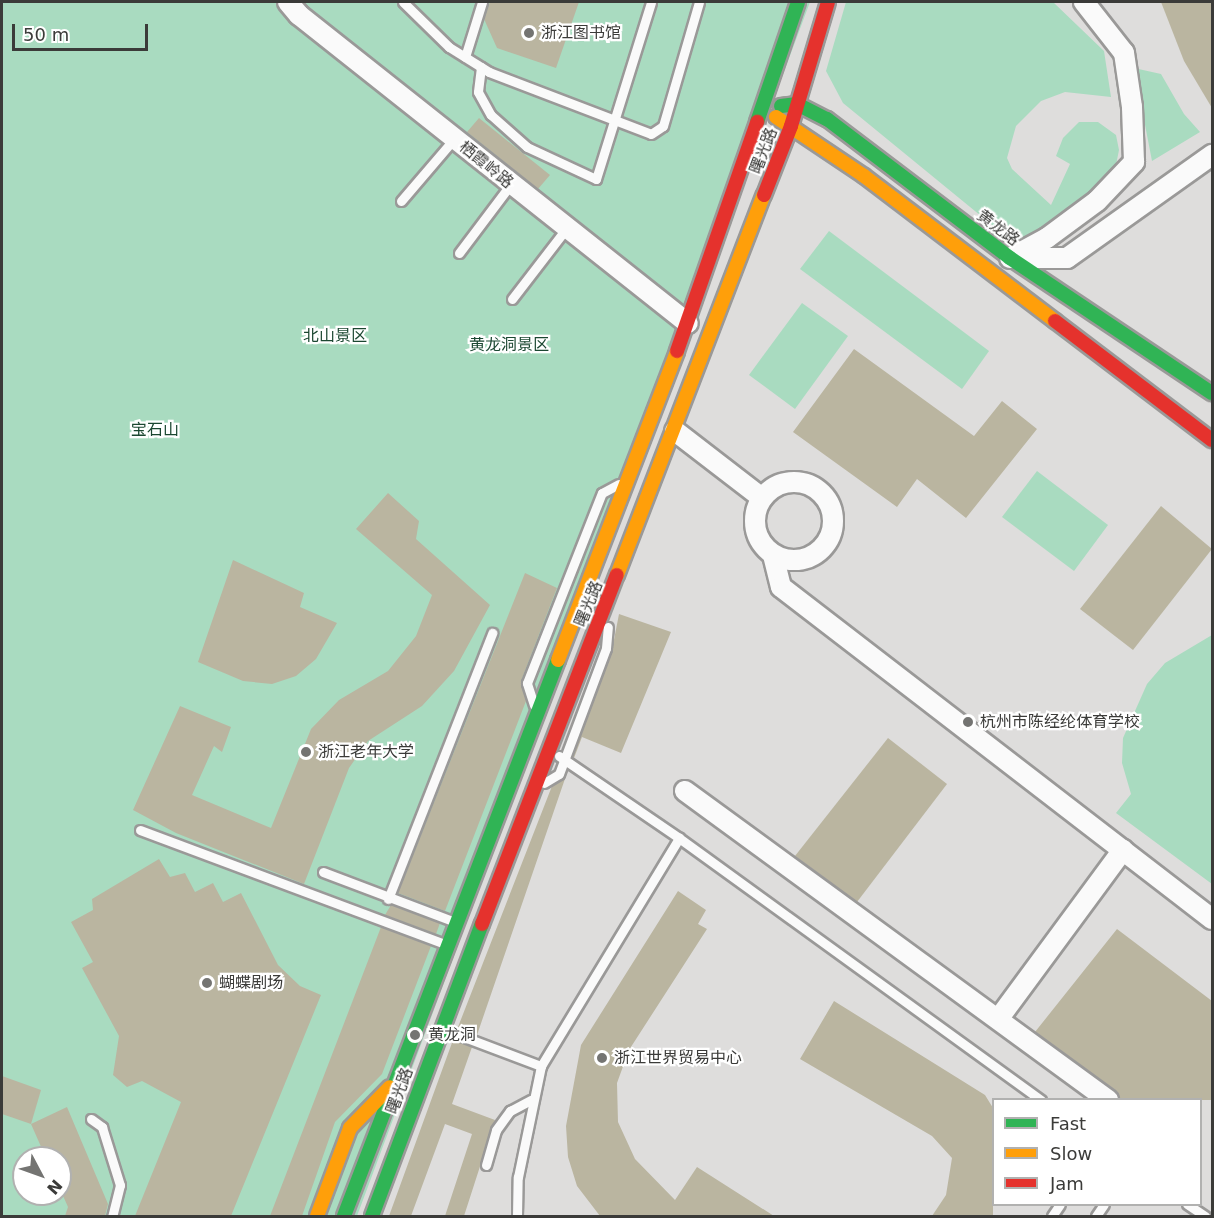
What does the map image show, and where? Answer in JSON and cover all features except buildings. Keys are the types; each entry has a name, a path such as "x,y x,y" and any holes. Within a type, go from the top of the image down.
{"main road":[{"name":"曙光路","path":"344,1216 688,323 798,2"},
{"name":"曙光路","path":"372,1216 441,1028 611,596 791,126 828,2"},
{"path":"762,109 797,104"},
{"name":"黄龙路","path":"797,104 827,119 1010,258 1212,393"},
{"path":"762,109 864,176 1212,440"},
{"path":"317,1216 350,1128 393,1085"}],"street":[{"name":"栖霞岭路","path":"288,2 299,15 566,229 688,323"},
{"path":"1010,258 1047,238 1098,201 1134,162 1132,107 1124,53 1084,2"},
{"path":"1010,258 1067,258 1212,155"},
{"path":"675,431 762,498"},
{"path":"773,555 798,561 822,550 833,527 833,513 829,501 809,484 784,483 762,498 756,509 757,535 773,555 781,587 1212,919"},
{"path":"685,790 1105,1098"},
{"path":"999,1018 1123,850"}],"lane":[{"path":"406,2 423,24 481,67 651,134 663,126 699,2"},
{"path":"465,57 482,2"},
{"path":"481,67 478,92 491,115 527,147 596,179 616,121 651,2"},
{"path":"401,201 454,139"},
{"path":"459,253 510,184"},
{"path":"512,299 566,229"},
{"path":"538,715 527,683 602,493 629,479"},
{"path":"534,789 559,774 606,648 611,596"},
{"path":"388,899 492,633"},
{"path":"550,750 679,838 1038,1098"},
{"path":"140,830 450,945"},
{"path":"517,1216 518,1177 531,1100 541,1066 679,838"},
{"path":"323,872 388,899 458,923"},
{"path":"441,1028 541,1066"},
{"path":"486,1165 496,1130 510,1111 531,1100"},
{"path":"91,1119 102,1127 120,1185 112,1216"},
{"path":"1190,1206 1205,1216"}],"green space":[{"name":"北山景区","path":"2,2 810,2 357,1216 2,1216"},
{"path":"846,2 1053,2 1104,51 1111,97 1065,92 1041,101 1016,126 1007,158 1012,169 1051,205 1070,164 1056,156 1063,138 1079,122 1098,122 1116,135 1119,150 1116,165 1101,182 1019,247 843,103 826,71"},
{"path":"1134,68 1161,74 1184,114 1200,132 1152,161"},
{"path":"829,231 989,351 962,389 800,269"},
{"path":"802,303 848,336 795,409 749,375"},
{"path":"1037,471 1108,525 1074,571 1002,517"},
{"path":"1212,635 1212,884 1116,813 1131,794 1122,763 1123,738 1147,684 1165,663"}],"traffic: fast":[{"path":"757,122 798,2"},
{"path":"781,106 797,104 827,119 1010,258 1212,393"},
{"path":"344,1216 558,660"},
{"path":"372,1216 482,924"}],"traffic: slow":[{"path":"776,117 864,176 1055,321"},
{"path":"617,575 764,195"},
{"path":"558,660 677,351"},
{"path":"317,1216 350,1128 390,1087"}],"traffic: jam":[{"path":"764,195 791,126 828,2"},
{"path":"677,351 757,122"},
{"path":"1055,321 1212,440"},
{"path":"482,924 617,575"}],"place":[{"name":"浙江图书馆","path":"529,33"},
{"name":"杭州市陈经纶体育学校","path":"968,722"},
{"name":"浙江老年大学","path":"306,752"},
{"name":"蝴蝶剧场","path":"207,983"},
{"name":"黄龙洞","path":"415,1035"},
{"name":"浙江世界贸易中心","path":"602,1058"}],"park label":[{"name":"黄龙洞景区","path":"509,345"},
{"name":"宝石山","path":"155,430"}]}
